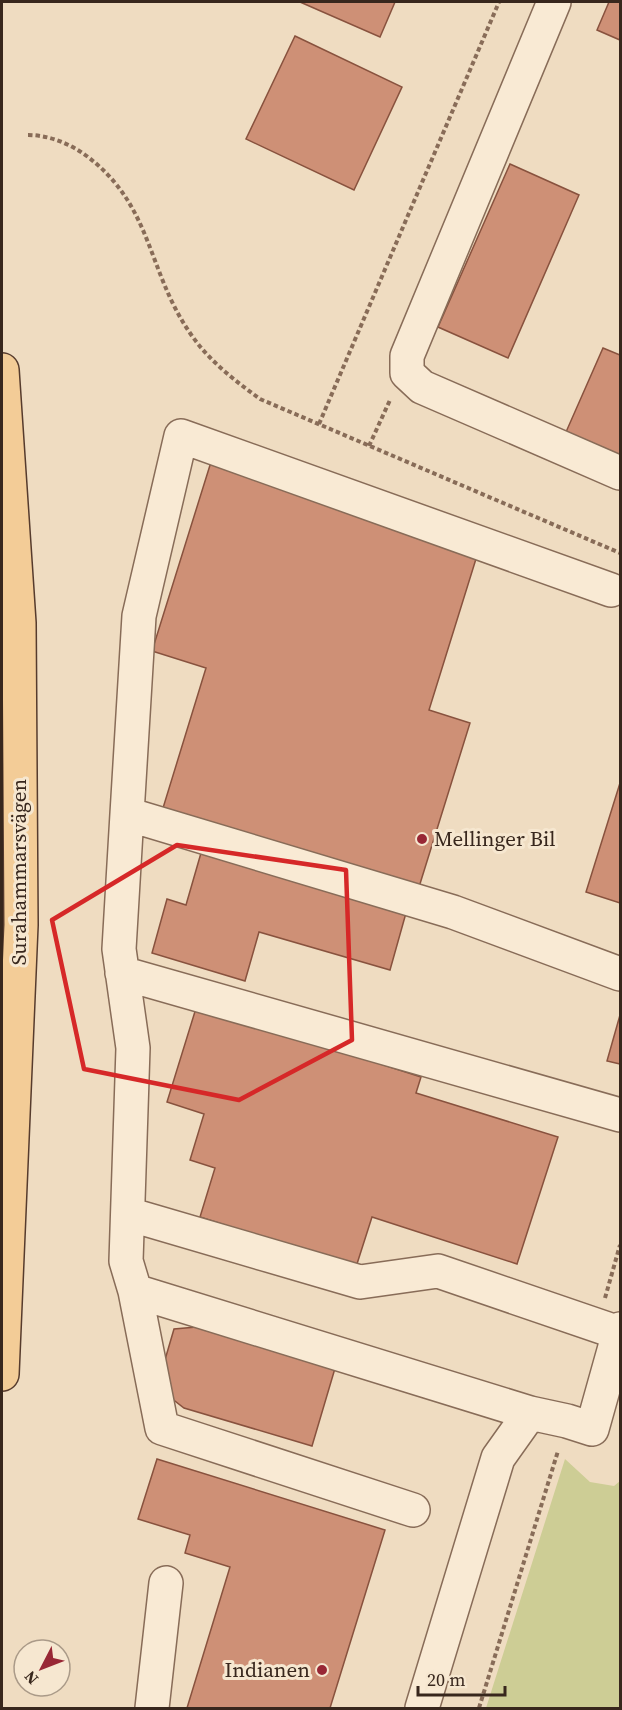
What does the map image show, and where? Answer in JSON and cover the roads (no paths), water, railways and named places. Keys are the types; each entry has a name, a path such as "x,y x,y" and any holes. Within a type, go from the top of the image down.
{"main road":[{"name":"Surahammarsvägen","path":"2,370 19,623 21,925 6,1190 2,1374"}],"street":[{"path":"554,2 407,356 407,373 422,387 621,473"},
{"path":"413,1510 162,1428 135,1291 126,1261 133,1048 118,949 139,616 181,436 612,590"},
{"path":"127,814 453,912 621,974"},
{"path":"122,973 621,1115"},
{"path":"128,1214 360,1282 438,1270 620,1331 591,1429 567,1420 530,1413 135,1291"},
{"path":"422,1708 498,1458 530,1413"},
{"path":"152,1708 166,1583"}],"place":[{"name":"Mellinger Bil","path":"422,839"},
{"name":"Indianen","path":"322,1670"}]}
